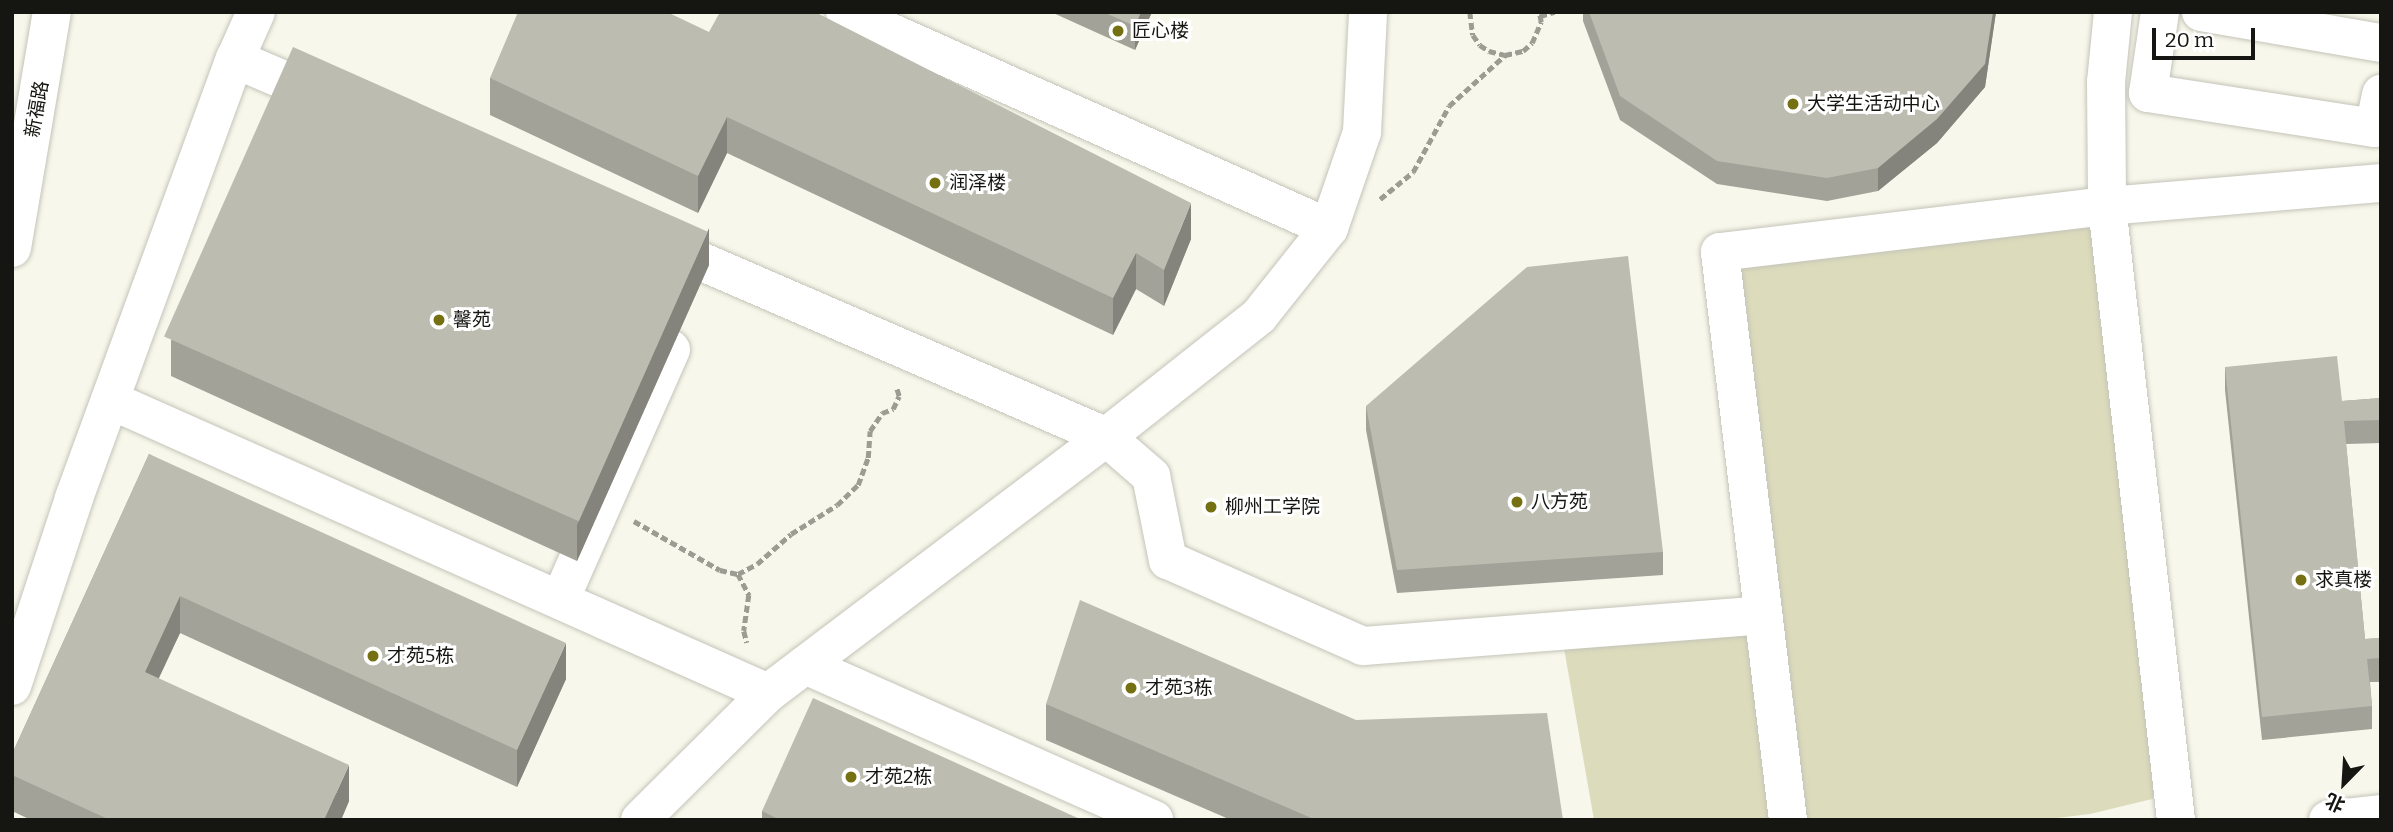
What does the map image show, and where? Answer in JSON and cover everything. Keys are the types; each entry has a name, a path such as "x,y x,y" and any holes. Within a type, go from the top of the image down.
{"street":[{"name":"新福路","path":"12,248 52,12"},
{"path":"12,686 74,498 235,59 256,12"},
{"path":"845,12 1329,228"},
{"path":"640,820 768,693 1106,437 1259,316 1329,228 1362,132 1368,12"},
{"path":"2113,12 2106,82 2107,206 2176,820"},
{"path":"2160,12 2148,93 2374,128 2381,94"},
{"path":"2201,12 2381,43"},
{"path":"235,59 356,111"},
{"path":"1788,820 1720,252 2107,206 2381,183"},
{"path":"634,232 1106,437 1151,476 1168,560 1363,646 1763,615"},
{"path":"560,600 709,265"},
{"path":"110,400 768,693"},
{"path":"806,665 1154,820"},
{"path":"2328,820 2381,814"}],"path":[{"path":"1470,12 1473,35 1479,45 1505,55 1523,51 1532,43 1538,33 1540,14 1553,12"},
{"path":"1329,228 1353,223 1413,172 1449,106 1505,55"},
{"path":"603,503 720,570 738,574 757,564 791,534 837,505 858,485 868,457 870,431 883,413 893,409 899,396 893,377 897,346"},
{"path":"738,574 749,595 744,631 748,649 768,693"}],"green space":[{"path":"2107,206 2173,794 2090,814 2040,820 1594,820 1561,631 1763,614 1720,252"}],"building":[{"name":"润泽楼","path":"518,12 667,12 709,32 720,12 815,12 1191,203 1164,270 1136,253 1113,298 727,117 698,176 490,78"},
{"path":"1103,12 1141,12 1135,26"},
{"name":"大学生活动中心","path":"1589,12 1993,12 1985,64 1937,119 1878,168 1827,178 1717,161 1620,96"},
{"name":"馨苑","path":"293,47 708,232 579,521 164,337"},
{"name":"八方苑","path":"1628,256 1663,552 1397,570 1366,406 1527,267"},
{"name":"求真楼","path":"2337,356 2342,401 2381,398 2381,420 2344,421 2365,639 2381,638 2381,658 2367,659 2372,706 2262,717 2225,367"},
{"name":"才苑5栋","path":"149,454 566,643 517,750 180,596 145,672 349,765 324,820 110,820 12,775 12,754"},
{"name":"才苑3栋","path":"1080,600 1356,720 1547,713 1563,820 1316,820 1046,704"},
{"path":"813,698 1082,820 780,820 762,811"}],"place":[{"name":"匠心楼","path":"1118,31"},
{"name":"大学生活动中心","path":"1793,104"},
{"name":"润泽楼","path":"935,183"},
{"name":"馨苑","path":"439,320"},
{"name":"八方苑","path":"1517,502"},
{"name":"柳州工学院","path":"1211,507"},
{"name":"求真楼","path":"2301,580"},
{"name":"才苑5栋","path":"373,656"},
{"name":"才苑3栋","path":"1131,688"},
{"name":"才苑2栋","path":"851,777"}]}
